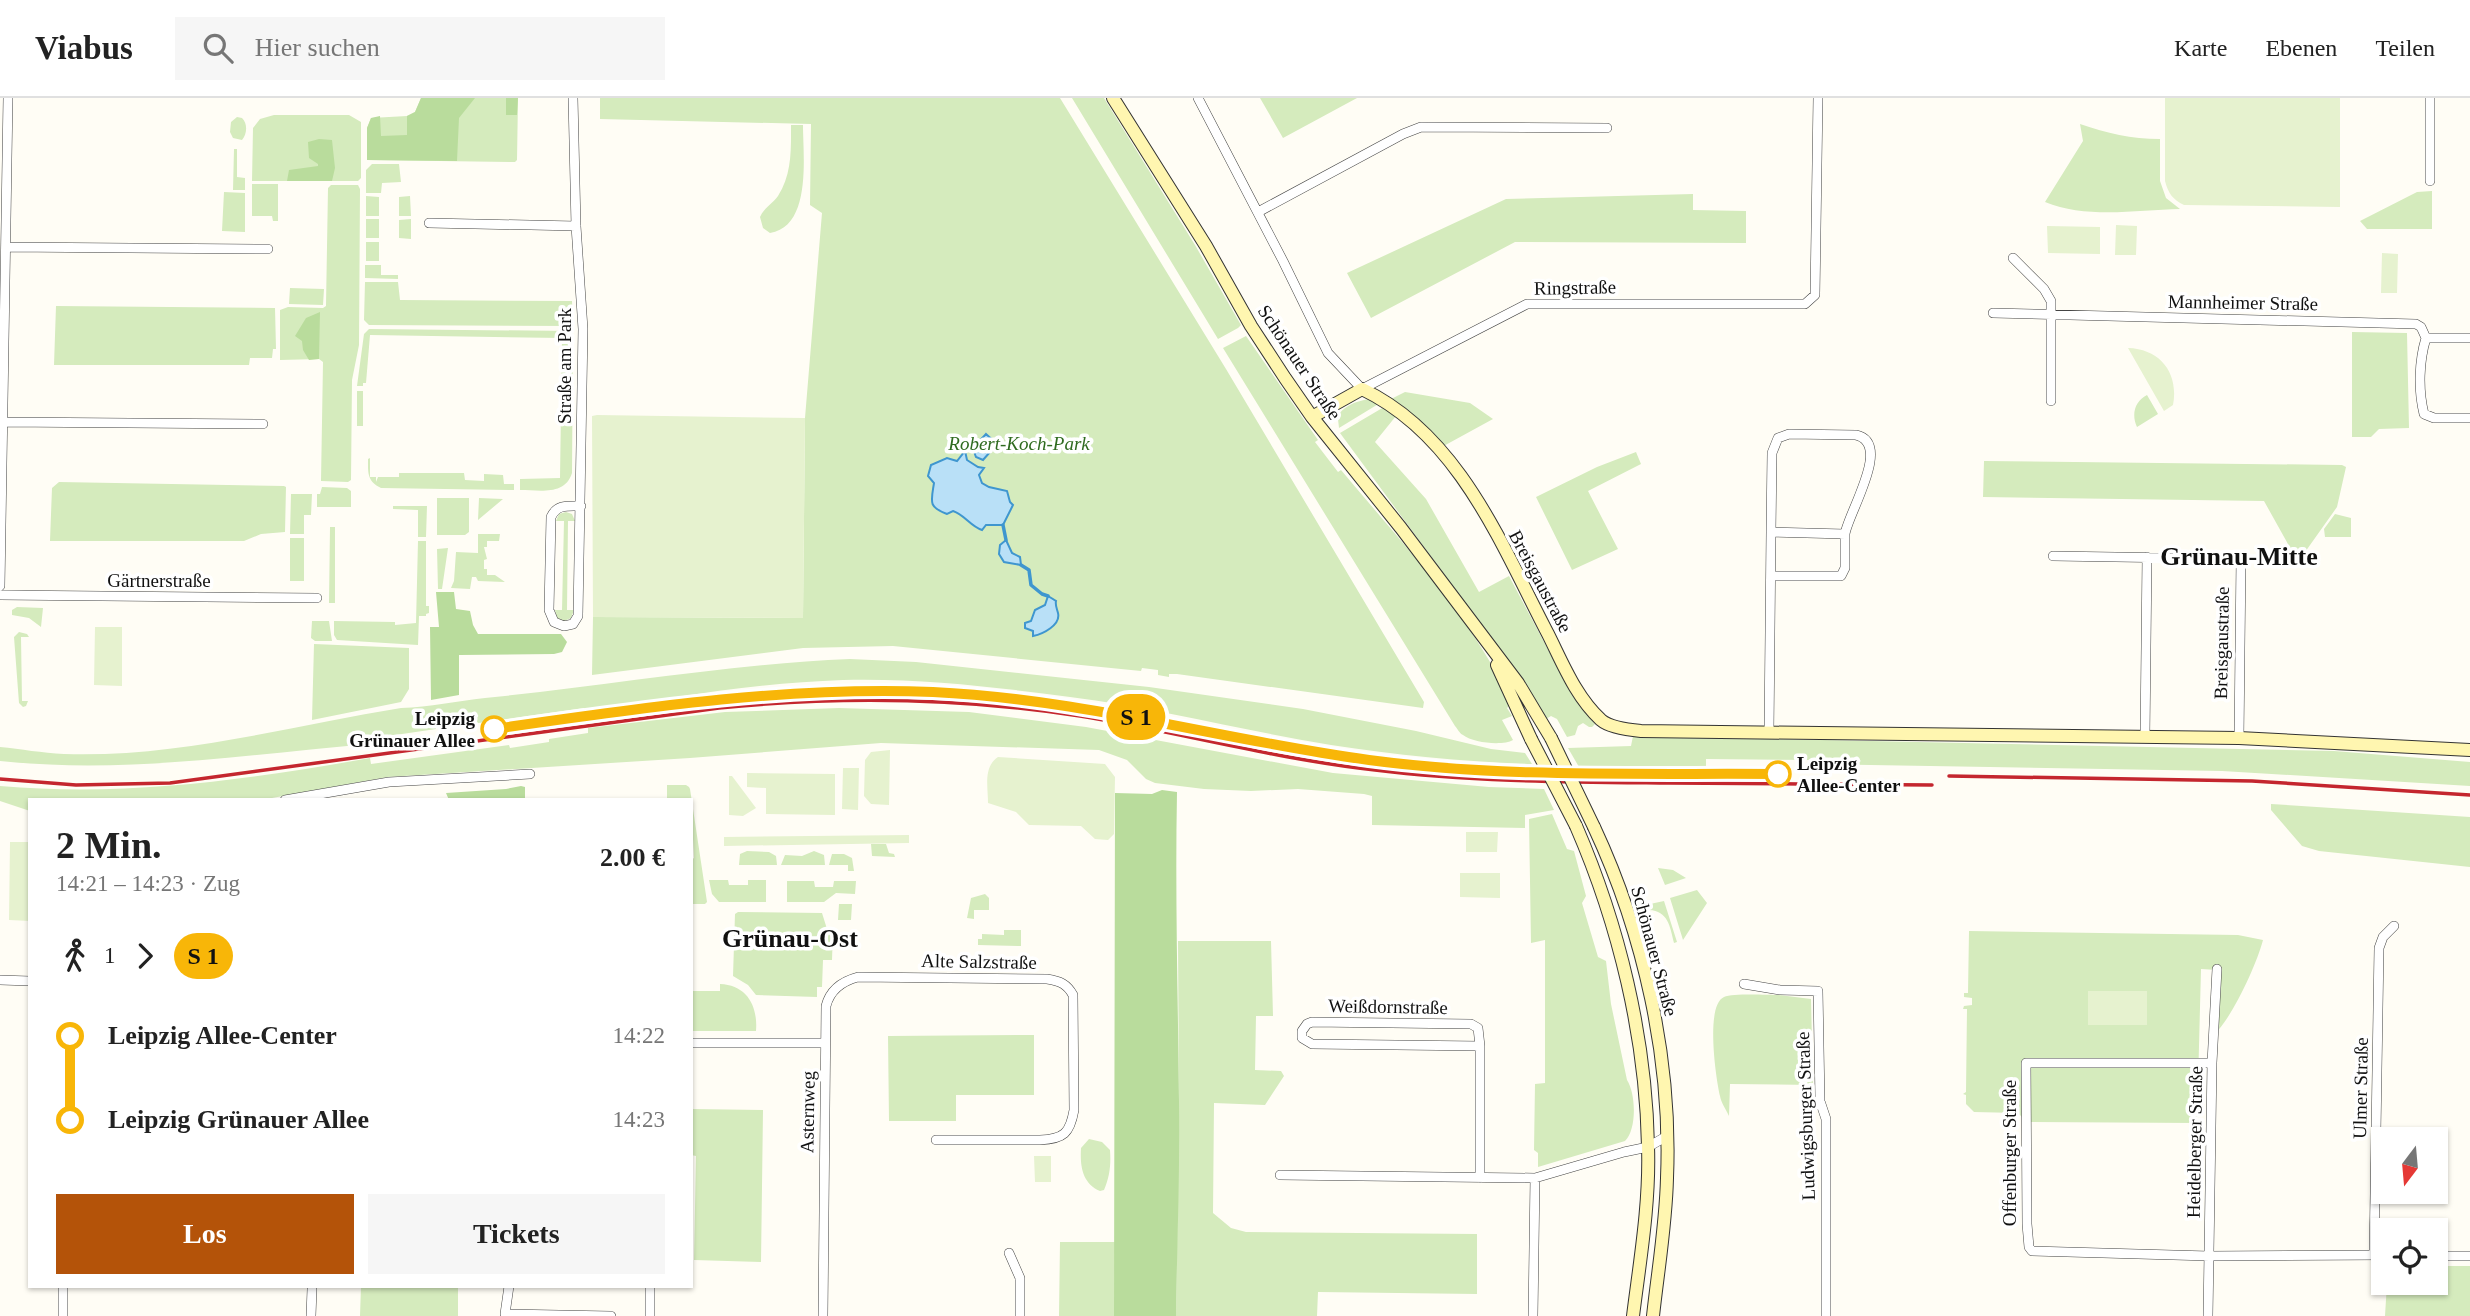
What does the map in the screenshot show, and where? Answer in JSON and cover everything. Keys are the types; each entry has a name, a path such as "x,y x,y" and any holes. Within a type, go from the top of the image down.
{"main road":[{"name":"Schönauer Straße","path":"1113,98 1206,246 1265,348 1312,417 1518,683 1551,738 1594,827 1625,905 1647,983 1662,1066 1668,1151 1653,1316"},
{"path":"1312,417 1362,389"},
{"name":"Breisgaustraße","path":"1362,389 1387,401 1436,443 1462,477 1576,689 1602,722 1634,730 2239,738 2470,750"},
{"name":"Schönauer Straße","path":"1479,630 1576,826 1600,885 1623,970 1642,1069 1648,1147 1644,1234 1633,1316"}],"street":[{"path":"0,586 8,98"},
{"name":"Straße am Park","path":"573,98 576,226 583,329 581,506 579,610 575,622 564,626 554,622 550,614 551,517 555,510 563,506 581,506"},
{"path":"1198,98 1328,352 1362,389"},
{"name":"Ringstraße","path":"1362,389 1528,304 1805,304 1815,295 1818,98"},
{"path":"2430,98 2430,181"},
{"path":"1258,212 1403,134 1421,127 1607,128"},
{"path":"429,223 576,226"},
{"path":"6,247 268,249"},
{"path":"2013,258 2044,289 2050,301 2051,401"},
{"name":"Mannheimer Straße","path":"1993,313 2410,323 2421,327 2427,338 2470,338"},
{"path":"2427,338 2421,355 2424,414 2434,418 2470,418"},
{"path":"4,422 263,424"},
{"path":"1769,732 1772,453 1778,438 1789,434 1856,435 1865,438 1868,443 1868,472 1845,534 1845,568 1841,576 1771,576"},
{"path":"1771,532 1845,534"},
{"name":"Breisgaustraße","path":"2053,556 2241,559 2239,738"},
{"path":"2145,736 2147,557"},
{"name":"Gärtnerstraße","path":"0,596 317,598"},
{"path":"302,798 389,782 530,774"},
{"name":"Ulmer Straße","path":"2379,1218 2379,948 2394,926"},
{"name":"Heidelberger Straße","path":"2208,1316 2217,970"},
{"name":"Alte Salzstraße","path":"825,1044 827,1002 838,987 853,978 1047,979 1058,980 1068,986 1073,995 1074,1110 1071,1125 1065,1133 1047,1140 936,1140"},
{"path":"0,980 28,981"},
{"name":"Ludwigsburger Straße","path":"1744,984 1780,990 1818,990 1820,1101 1825,1119 1826,1141 1826,1316"},
{"name":"Weißdornstraße","path":"1312,1022 1471,1024 1478,1028 1480,1045 1312,1044 1302,1038 1302,1031 1312,1022"},
{"name":"Asternweg","path":"693,1043 825,1044 823,1316"},
{"path":"1480,1045 1480,1178"},
{"name":"Offenburger Straße","path":"2209,1256 2032,1251 2029,1247 2027,1224 2026,1063 2213,1063"},
{"path":"1280,1175 1535,1178 1648,1147 1667,1136"},
{"path":"1648,1147 1668,1151"},
{"path":"1533,1316 1535,1178"},
{"path":"1009,1253 1020,1278 1020,1316"},
{"path":"2209,1256 2371,1255"},
{"path":"2448,1256 2470,1256"},
{"path":"62,1316 63,1288"},
{"path":"509,1288 505,1314 611,1316"},
{"path":"650,1288 650,1316"},
{"path":"312,1289 312,1316"}],"green space":[{"path":"421,98 518,98 517,160 367,160 367,128 371,118 407,116 415,112"},
{"path":"421,98 475,98 459,118 457,161 367,160 367,128 371,118 380,116 381,136 407,135 407,116 415,112"},
{"path":"506,98 518,98 517,115 506,115"},
{"name":"Robert-Koch-Park","path":"600,98 1060,98 1226,369 1424,702 1423,708 1177,674 1169,674 1169,677 1158,675 1158,670 1142,668 1141,671 893,646 803,648 592,675 593,617 803,618 805,418 822,213 810,205 811,124 600,119"},
{"path":"1072,98 1104,98 1195,245 1241,325 1238,328 1218,339"},
{"path":"1260,98 1357,98 1283,138"},
{"path":"2165,98 2340,98 2340,207 2180,203 2172,196 2165,181"},
{"path":"274,115 349,115 361,122 361,178 358,181 252,181 253,128 260,119"},
{"path":"237,117 244,120 246,126 242,140 233,138 230,132 231,122"},
{"path":"2080,124 2119,135 2160,139 2160,181 2166,198 2180,209 2094,212 2045,202 2083,141"},
{"path":"791,125 803,125 804,171 799,204 793,218 783,228 770,233 763,228 760,217 783,188 790,162"},
{"path":"332,140 335,168 332,181 287,181 289,170 318,166 309,158 308,142"},
{"path":"234,149 237,149 237,177 245,178 245,190 233,190"},
{"path":"372,164 399,164 401,182 382,183 381,193 366,193 366,170"},
{"path":"252,184 278,184 278,221 273,221 272,216 252,216"},
{"path":"331,185 358,185 360,189 359,345 352,380 351,480 348,482 321,481 323,362 319,359 280,360 280,310 288,307 326,306 328,188"},
{"path":"2432,191 2432,229 2367,229 2360,221 2417,192"},
{"path":"224,192 245,193 245,232 222,231"},
{"path":"1693,194 1693,210 1746,211 1746,243 1515,242 1371,318 1347,273 1506,199"},
{"path":"366,196 379,197 379,216 366,216"},
{"path":"410,196 411,216 399,216 399,197"},
{"path":"366,219 379,219 379,238 366,238"},
{"path":"411,219 411,239 399,238 399,220"},
{"path":"2116,225 2137,226 2136,255 2115,255"},
{"path":"2047,226 2100,227 2100,254 2048,253"},
{"path":"366,242 379,242 379,261 366,261"},
{"path":"2382,253 2398,254 2397,293 2381,293"},
{"path":"365,265 381,265 381,275 398,275 398,279 365,278"},
{"path":"365,282 398,282 400,300 572,301 573,326 369,325 364,320"},
{"path":"290,288 324,289 323,305 289,304"},
{"path":"56,306 275,308 276,349 273,349 272,358 250,358 249,365 54,365"},
{"path":"320,312 319,359 309,360 303,350 302,341 295,336 306,318"},
{"path":"369,329 573,331 572,473 569,480 551,490 520,490 520,479 560,478 562,338 370,335 366,383 357,386 364,334"},
{"path":"2352,332 2407,333 2409,428 2379,429 2371,437 2352,437"},
{"path":"1246,336 1318,440 1315,442 1434,581 1477,640 1512,703 1507,708 1512,716 1502,720 1513,740 1502,743 1481,742 1468,738 1455,726 1223,348"},
{"path":"2128,348 2150,353 2165,365 2173,383 2173,405 2164,411"},
{"path":"357,391 363,391 363,426 357,426"},
{"path":"1405,392 1470,403 1493,419 1440,448 1387,401"},
{"path":"2147,395 2158,414 2137,427 2135,408"},
{"path":"1372,399 1380,403 1339,428 1336,419 1346,407"},
{"path":"1384,407 1396,416 1375,442 1426,499 1479,592 1509,576 1571,693 1595,724 1592,727 1583,723 1578,726 1575,735 1567,737 1557,719 1551,716 1546,719 1497,646 1340,433"},
{"path":"592,416 805,418 803,618 593,617"},
{"path":"1636,452 1641,464 1588,491 1618,549 1572,570 1536,497 1597,467"},
{"path":"370,458 370,477 376,477 376,482 378,477 399,477 399,473 464,473 465,480 484,481 484,474 503,475 504,484 514,484 514,490 381,488 373,482 369,476"},
{"path":"1984,461 2346,467 2337,507 2298,562 2264,501 1983,497"},
{"path":"59,482 284,486 285,532 261,534 244,541 50,541 52,488"},
{"path":"322,487 347,488 351,491 351,507 317,507 317,494 320,494"},
{"path":"291,494 312,494 311,515 304,515 304,534 290,534"},
{"path":"437,498 469,498 469,532 465,535 437,535"},
{"path":"479,498 503,499 478,520"},
{"path":"393,506 427,506 426,537 418,537 418,510 393,509"},
{"path":"559,514 572,514 575,521 568,521 567,610 574,610 571,618 564,621 557,618 555,610 562,610 564,521 556,521"},
{"path":"2335,514 2351,518 2351,537 2325,537 2324,529"},
{"path":"330,527 335,527 335,603 329,603"},
{"path":"478,534 500,534 499,541 487,541 487,547 484,547 487,559 484,560 484,569 487,569 487,575 495,575 505,582 478,581 476,577 472,577 470,589 451,588 456,552 478,553"},
{"path":"290,538 304,538 304,581 290,581"},
{"path":"418,541 426,541 426,606 429,606 429,613 419,616 418,645 337,640 334,635 334,621 395,622 395,625 416,623"},
{"path":"448,548 442,589 438,589 437,549"},
{"path":"436,592 454,592 456,609 470,611 478,634 561,634 567,642 562,652 554,654 459,655 459,695 431,700 430,627 439,627"},
{"path":"17,607 43,608 41,627 29,618 12,615 12,610"},
{"path":"312,621 329,621 332,641 315,641 311,638"},
{"path":"95,627 122,627 122,686 94,685"},
{"path":"19,632 29,637 21,637 22,701 28,701 23,707 19,703 14,637"},
{"path":"314,644 409,648 409,689 401,702 312,720"},
{"path":"850,659 916,662 1149,687 1303,709 1491,749 1525,753 1532,764 1456,760 1356,749 1103,702 1042,693 900,680 843,680 746,688 586,713 584,708 436,727 368,739 368,744 230,758 92,765 0,761 0,747 64,754 148,751 233,739 401,708 714,670"},
{"path":"839,708 969,712 1086,727 1333,773 1489,787 1544,789 1554,810 1525,815 1525,828 1372,825 1372,796 1364,794 1298,789 1204,789 1155,783 1146,779 1127,760 1099,750 881,743 388,777 272,798 28,798 28,810 0,801 0,786 93,789 186,784 370,758 371,764 509,745 510,748 588,733 588,728 725,712"},
{"path":"1633,736 2334,751 2470,762 2470,786 2222,771 1811,764 1811,760 1706,759 1706,772 1579,767 1568,748 1631,746"},
{"path":"890,750 889,805 871,804 864,796 865,760 871,752"},
{"path":"998,757 1105,764 1115,777 1114,834 1108,840 1095,839 1081,826 1029,825 1016,812 988,803 988,772"},
{"path":"843,768 859,768 858,810 842,809"},
{"path":"747,773 835,774 835,815 766,814 766,788 747,787"},
{"path":"729,776 732,776 756,808 743,816 729,815"},
{"path":"667,785 686,785 690,789 691,798 667,798"},
{"path":"525,787 525,798 448,798 446,793"},
{"path":"1162,790 1177,792 1179,1129 1176,1316 1114,1316 1115,793 1152,794"},
{"path":"2271,804 2470,817 2470,867 2319,851 2302,846 2271,810"},
{"path":"693,809 707,902 705,904 693,904"},
{"path":"1552,814 1567,849 1574,851 1586,896 1582,903 1598,957 1606,961 1611,1004 1634,1111 1632,1128 1625,1141 1538,1167 1538,1153 1534,1150 1535,1084 1545,1083 1545,940 1531,943 1529,819"},
{"path":"1466,832 1498,832 1497,852 1466,852"},
{"path":"909,835 909,843 724,846 724,837"},
{"path":"10,842 28,842 28,921 9,920"},
{"path":"871,844 886,844 889,853 895,857 872,856"},
{"path":"747,851 769,852 776,856 777,865 739,865 740,854"},
{"path":"814,851 824,855 825,865 781,865 785,855 802,856"},
{"path":"832,854 844,854 852,858 854,871 848,871 848,865 829,865"},
{"path":"1658,868 1673,870 1686,878 1665,885"},
{"path":"1460,873 1500,873 1500,898 1460,897"},
{"path":"709,880 728,880 729,885 748,885 748,880 766,880 766,902 719,902 712,894"},
{"path":"787,881 814,881 815,887 833,887 834,881 856,881 855,894 836,893 824,902 787,902"},
{"path":"1697,890 1707,903 1683,940 1670,898"},
{"path":"985,894 989,898 989,910 974,910 974,919 967,918 971,898"},
{"path":"1664,901 1677,942 1674,943 1664,916 1649,910 1650,904"},
{"path":"839,904 852,904 851,920 838,920"},
{"path":"822,913 827,929 833,930 832,960 823,960 822,987 817,987 817,997 756,995 748,985 733,976 735,914"},
{"path":"1004,930 1021,930 1021,946 978,945 982,934 1004,935"},
{"path":"1969,931 2238,935 2263,940 2243,990 2229,1016 2214,1035 2217,970 2201,969 2197,1123 2027,1122 2018,1113 1974,1112 1966,1104 1966,1095 1963,1094 1966,1092 1967,1009 1963,1009 1964,1006 1972,1005 1972,998 1964,997 1964,993 1968,993"},
{"path":"1178,941 1271,941 1273,1016 1256,1016 1255,1070 1281,1071 1284,1076 1265,1105 1214,1103 1213,1213 1231,1228 1246,1232 1477,1234 1477,1294 1318,1292 1317,1316 1176,1316"},
{"path":"720,984 729,985 749,998 755,1013 756,1031 693,1031 693,991 720,991"},
{"path":"2088,991 2147,991 2147,1025 2088,1025"},
{"path":"1779,995 1811,999 1813,1085 1730,1084 1729,1116 1721,1099 1714,1059 1713,1027 1718,1003 1728,996"},
{"path":"1034,1035 1034,1095 956,1095 956,1121 889,1121 888,1036"},
{"path":"693,1109 763,1110 761,1262 694,1260 696,1156 693,1155"},
{"path":"1089,1139 1102,1142 1110,1150 1110,1170 1104,1190 1094,1188 1083,1173 1081,1148"},
{"path":"1034,1156 1051,1156 1051,1182 1035,1182"},
{"path":"1060,1242 1115,1242 1114,1316 1059,1316"},
{"path":"2448,1266 2470,1266 2470,1316 2385,1316 2386,1295 2448,1295"},
{"path":"361,1288 458,1288 458,1316 360,1316"}],"water":[{"path":"986,434 997,444 983,460 976,457 974,450"},
{"path":"965,451 967,460 984,468 979,475 982,483 1007,491 1013,505 1003,525 986,525 982,530 957,513 953,511 947,514 932,503 934,483 928,476 931,465 947,458 957,461"},
{"path":"1006,540 1012,553 1020,557 1021,565 1004,562 999,554 1000,545"},
{"path":"1048,596 1056,601 1057,621 1046,631 1033,636 1033,631 1025,628 1025,623 1031,621 1035,610 1045,605"}],"waterway":[{"path":"1003,525 1006,540"},
{"path":"1021,565 1029,570 1031,585 1048,596"}],"railway":[{"path":"0,779 76,785 170,783 719,708 809,702 900,701 990,705 1080,716 1338,765 1448,777 1522,781 1932,785"},
{"path":"1949,776 2252,781 2470,795"}],"train":[{"path":"494,729 736,697 824,691 889,691 1042,701 1344,757 1413,765 1530,772 1778,774"}],"place":[{"name":"Leipzig Grünauer Allee","path":"494,729"},
{"name":"Leipzig Allee-Center","path":"1778,774"}],"district":[{"name":"Grünau-Mitte","path":"2239,556"},
{"name":"Grünau-Ost","path":"790,938"}]}
